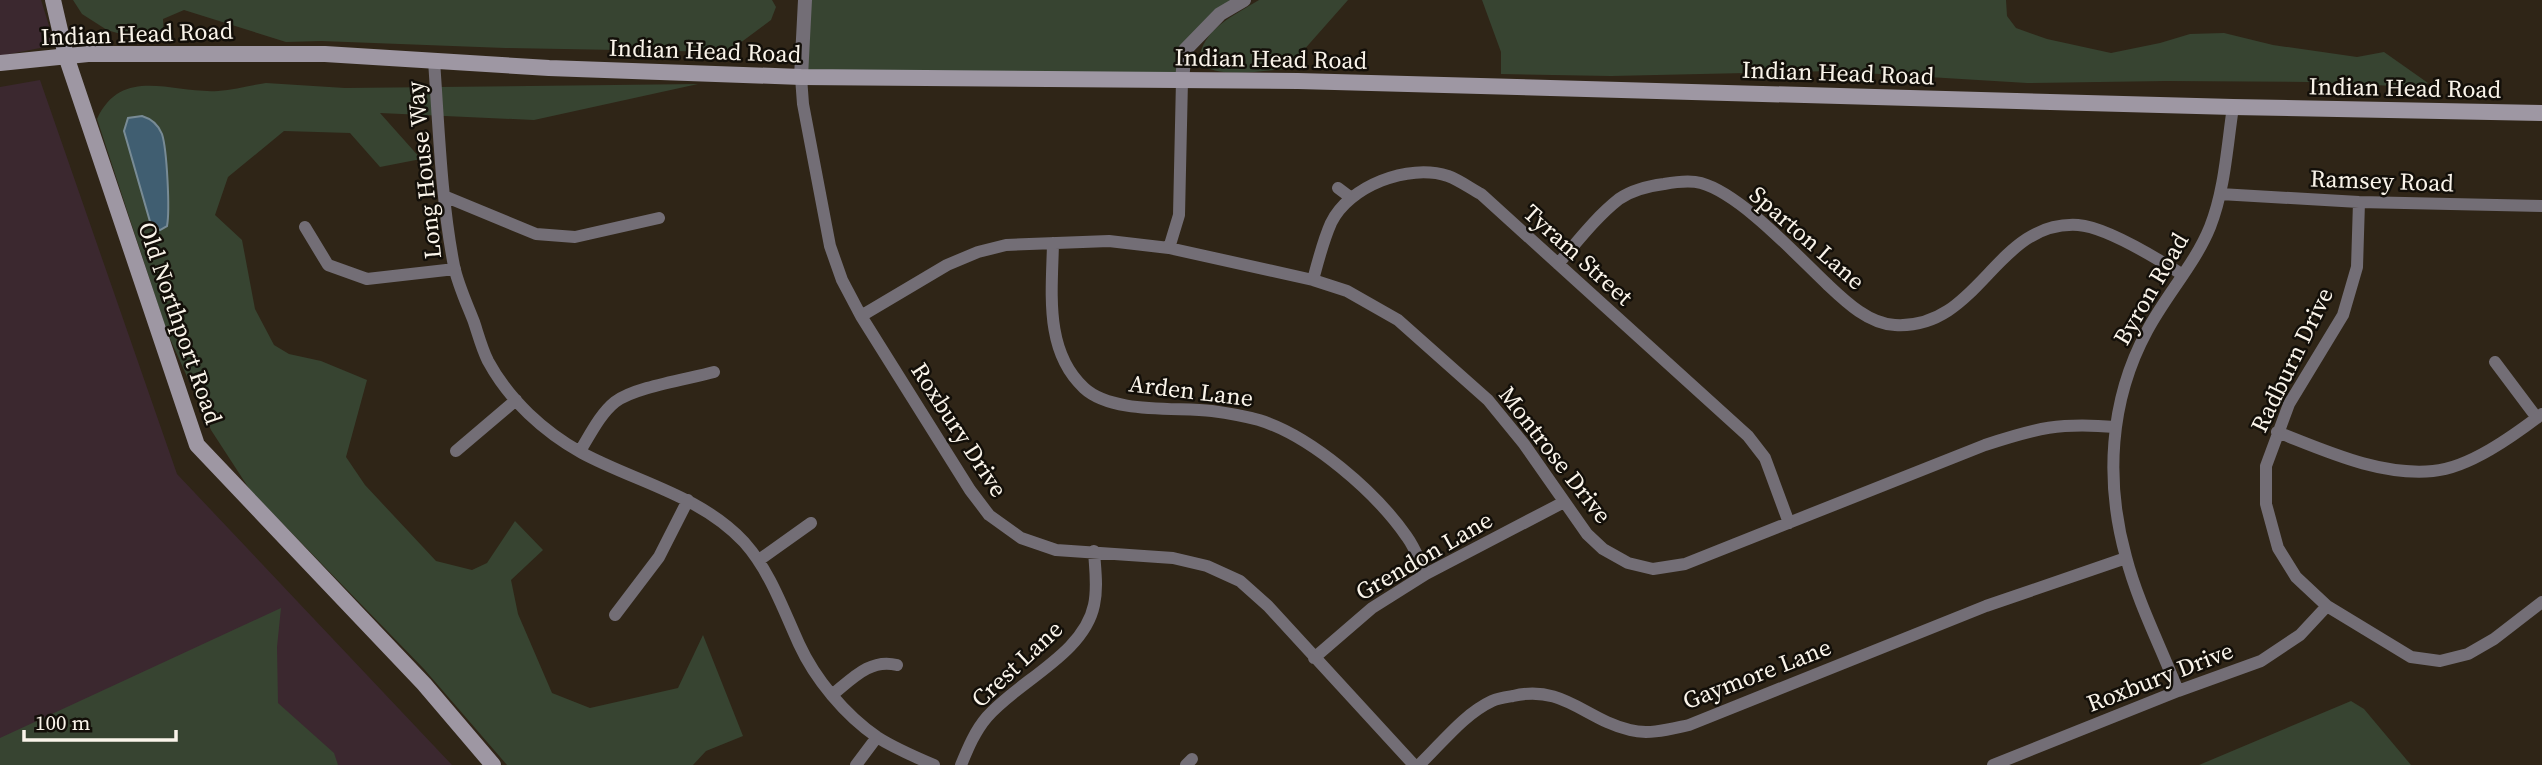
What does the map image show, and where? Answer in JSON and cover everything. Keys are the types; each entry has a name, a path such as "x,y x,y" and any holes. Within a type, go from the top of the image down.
{"main road":[{"name":"Old Northport Road","path":"53,0 66,57 197,445 424,684 493,765"},
{"name":"Indian Head Road","path":"0,63 88,54 325,54 549,68 801,77 1298,81 2542,113"}],"street":[{"path":"801,77 805,0"},
{"path":"1169,248 1179,215 1185,50 1220,14 1244,0"},
{"name":"Long House Way","path":"434,61 444,196 455,269 488,360 516,400 555,436 580,452 688,500 724,524 759,560 779,597 801,648 832,695 877,737 934,765"},
{"name":"Roxbury Drive","path":"801,77 803,104 830,246 842,280 861,316 970,490 989,515 1021,538 1056,550 1174,558 1207,566 1240,581 1268,606 1414,765"},
{"name":"Byron Road","path":"2178,691 2126,558 2115,505 2112,468 2115,427 2127,376 2147,331 2210,226 2220,194 2234,107"},
{"name":"Tyram Street","path":"1313,279 1332,222 1350,197 1382,180 1415,173 1447,176 1481,194 1748,436 1765,458 1789,523"},
{"name":"Sparton Lane","path":"1558,264 1601,215 1621,198 1646,186 1676,182 1701,183 1728,197 1748,211 1845,301 1867,317 1892,326 1914,325 1937,318 1960,304 2015,247 2034,234 2056,228 2079,225 2103,233 2147,253 2183,275"},
{"path":"1338,188 1350,197"},
{"name":"Ramsey Road","path":"2220,194 2359,202 2542,206"},
{"path":"444,196 536,234 575,237 659,218"},
{"name":"Radburn Drive","path":"2359,202 2357,267 2343,315 2289,404 2266,466 2266,504 2278,548 2296,577 2327,606 2411,657 2440,661 2468,654 2494,639 2542,602"},
{"path":"305,227 328,265 367,279 455,269"},
{"name":"Montrose Drive","path":"861,316 947,265 978,252 1006,245 1109,242 1169,248 1313,279 1347,291 1398,320 1418,337 1489,400 1524,444 1587,534 1603,549 1628,563 1653,569 1685,564 1985,445 2032,430 2082,424 2115,427"},
{"name":"Arden Lane","path":"1053,243 1052,296 1056,344 1066,367 1085,389 1110,402 1213,411 1259,420 1297,436 1348,473 1386,510 1408,539 1426,574"},
{"path":"2277,432 2340,456 2389,470 2434,471 2473,459 2540,416 2495,362"},
{"path":"580,452 600,419 615,402 636,392 714,372"},
{"path":"456,451 516,400"},
{"path":"615,615 659,557 688,500"},
{"name":"Grendon Lane","path":"1314,659 1372,608 1426,574 1564,502"},
{"path":"759,560 811,523"},
{"name":"Crest Lane","path":"961,765 973,736 988,716 1067,649 1084,630 1094,608 1094,551"},
{"name":"Gaymore Lane","path":"1419,765 1470,715 1494,700 1523,694 1553,694 1631,731 1661,731 1689,725 1986,606 2126,558"},
{"name":"Roxbury Drive","path":"1993,765 2261,661 2300,635 2327,606"},
{"path":"832,695 873,664 886,662 897,665"},
{"path":"856,765 877,737"}],"shaded area":[{"path":"0,0 41,0 55,45 0,56"},
{"path":"40,80 177,474 452,765 0,765 0,87"}],"green space":[{"path":"73,0 772,0 776,7 771,20 728,52 286,42 184,10 163,19 164,36 145,41 107,30 82,14"},
{"path":"805,0 1244,0 1185,50 1182,80 801,77"},
{"path":"1259,0 1348,0 1287,69 1228,72 1207,68 1199,62 1201,50 1213,32"},
{"path":"1482,0 2006,0 2007,16 2016,28 2047,39 2111,53 2190,34 2224,33 2273,45 2357,57 2384,52 2428,83 2417,87 2309,82 2027,83 1830,71 1611,76 1501,74 1501,52"},
{"path":"266,83 345,88 698,84 534,120 380,113 421,159 380,167 350,133 284,131 228,177 215,215 242,240 255,309 274,345 289,354 321,361 367,380 346,457 365,485 436,561 472,570 487,563 515,521 543,550 511,580 518,614 552,693 590,708 678,688 703,635 743,736 706,751 693,765 507,765 424,669 250,490 211,430 167,332 97,119 108,102 120,92 134,87 218,91"},
{"path":"281,608 277,647 278,703 334,753 338,765 0,765 0,738"},
{"path":"2351,701 2364,709 2411,765 2199,765"}],"water":[{"path":"142,116 157,125 164,142 168,218 167,226 160,230 151,225 124,131 128,118"}]}
